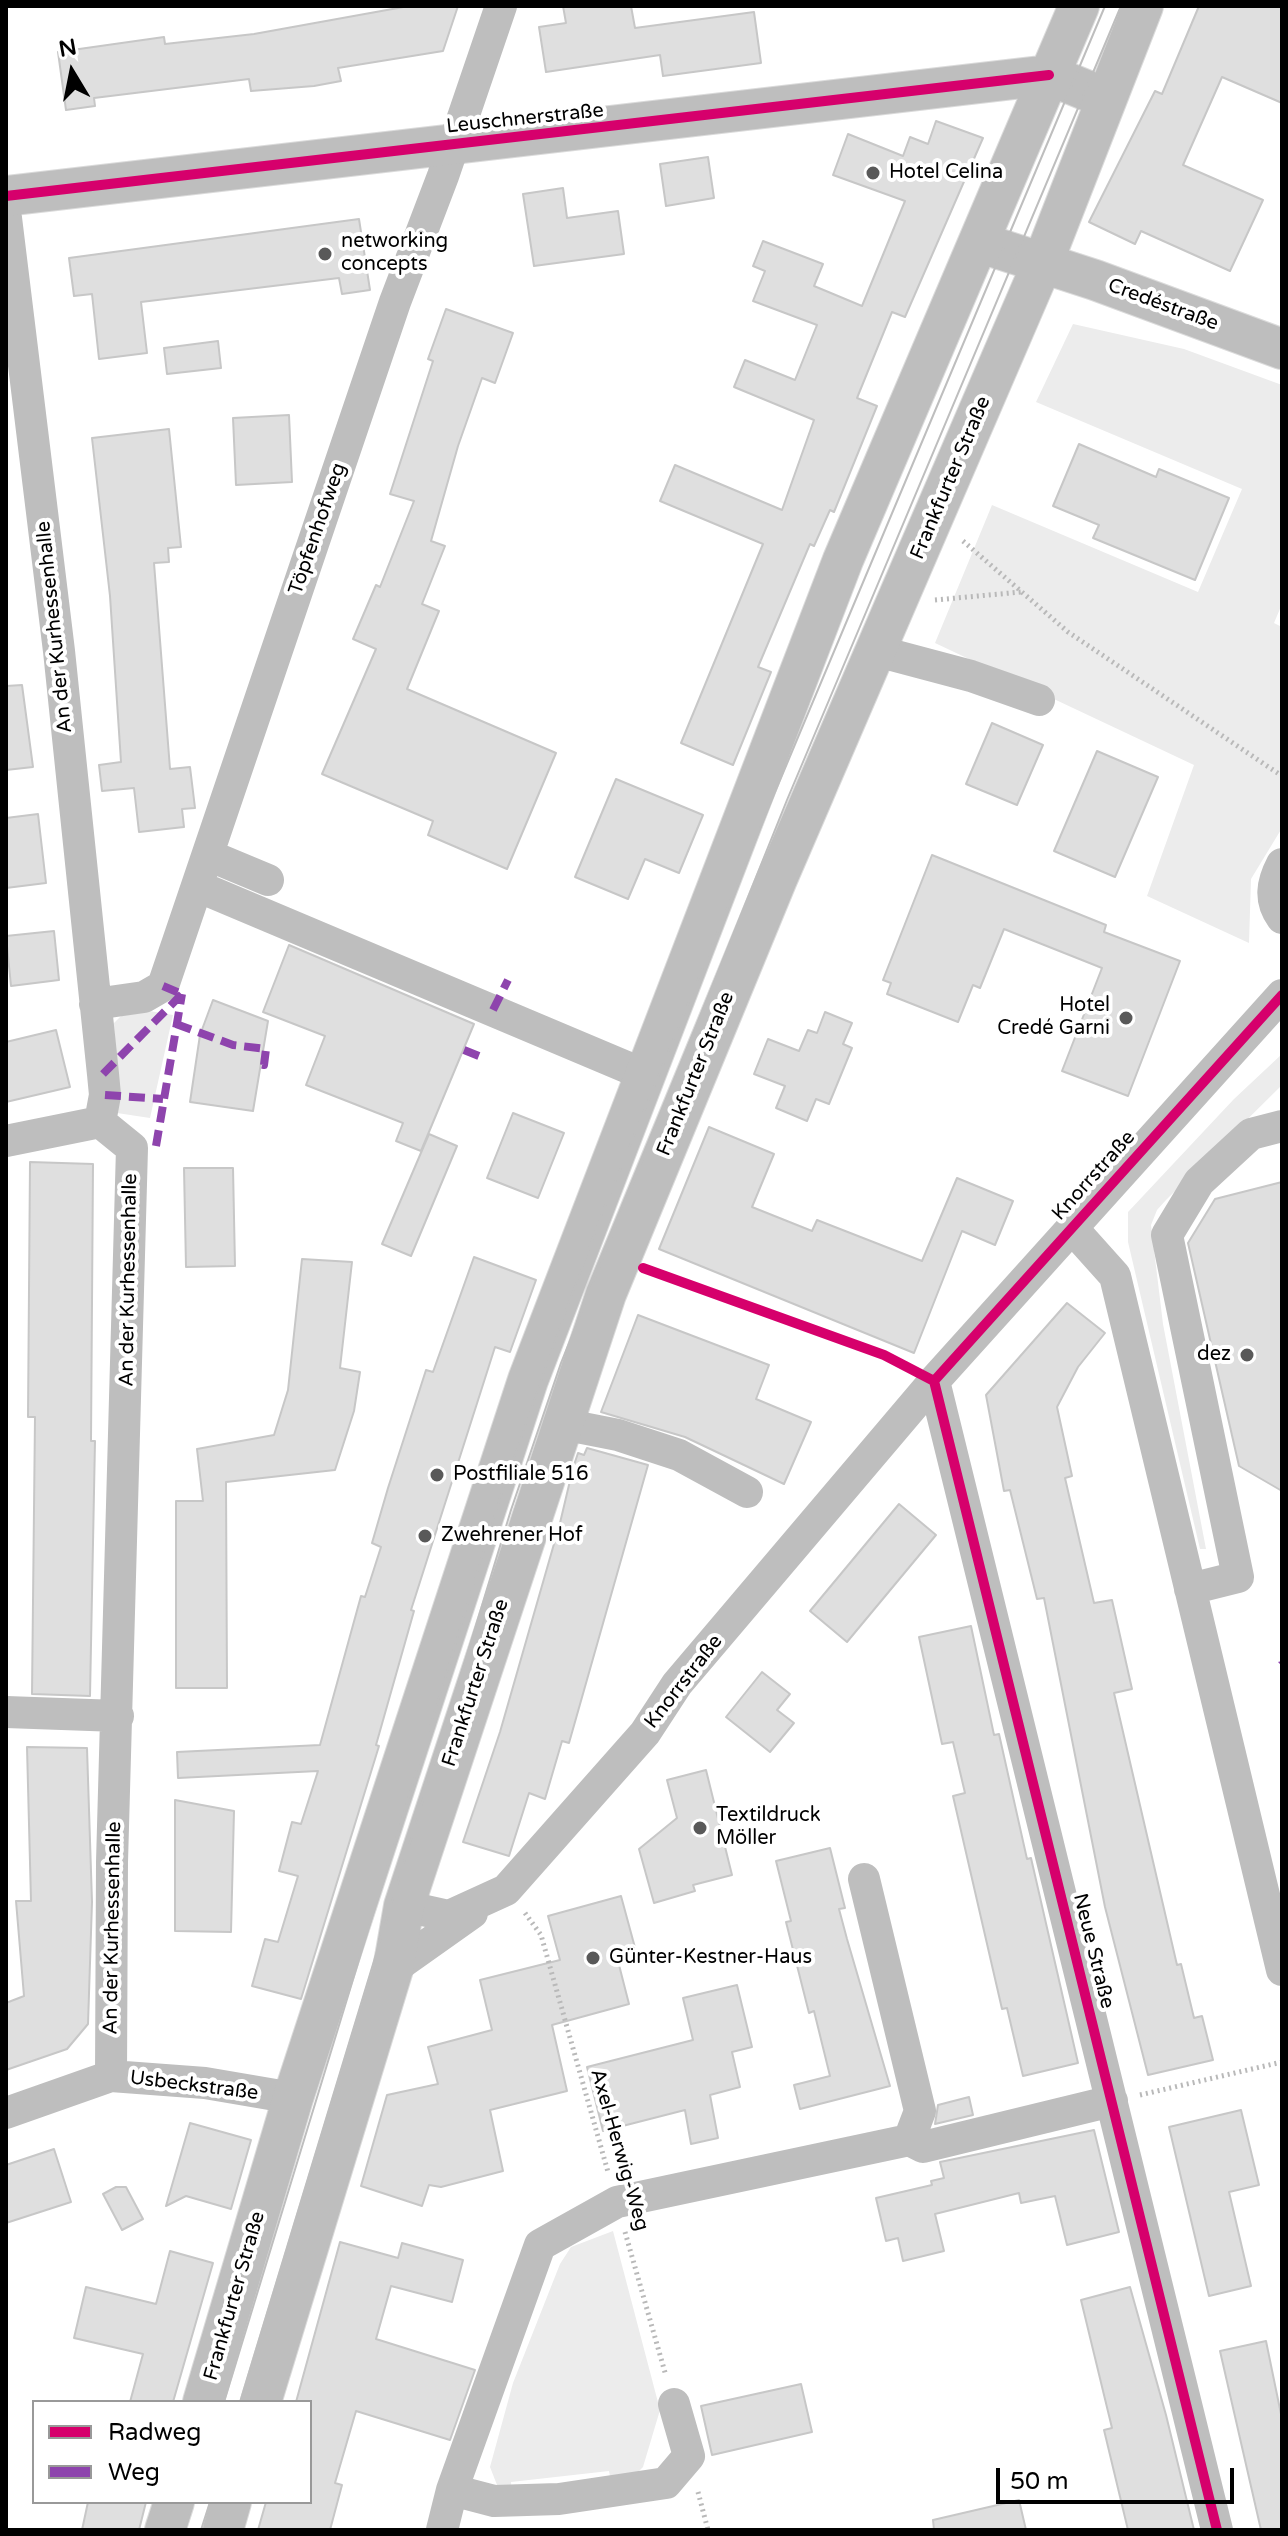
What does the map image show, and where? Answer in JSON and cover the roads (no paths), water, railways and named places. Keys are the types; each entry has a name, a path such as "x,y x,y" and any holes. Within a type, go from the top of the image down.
{"main road":[{"name":"Frankfurter Straße","path":"204,2400 293,2098 528,1380 843,560 981,243 1079,6"},
{"name":"Frankfurter Straße","path":"262,2400 393,1969 404,1906 606,1294 777,879 1043,262 1143,6"},
{"name":"Leuschnerstraße","path":"6,196 1049,75 1105,98"},
{"path":"981,243 1043,262"},
{"name":"Credéstraße","path":"1043,262 1282,349"},
{"path":"359,1893 404,1906"},
{"path":"293,2098 350,2107"},
{"path":"165,2530 173,2504"},
{"path":"223,2530 230,2504"}],"street":[{"name":"Töpfenhofweg","path":"95,1004 144,997 163,986 395,302 454,145 501,6"},
{"name":"An der Kurhessenhalle","path":"6,218 59,651 105,1095 100,1122 132,1148 112,1862 111,2076"},
{"path":"877,651 971,676 1039,700"},
{"path":"208,855 268,880"},
{"path":"1282,864 1274,880 1272,895 1282,918"},
{"path":"197,886 643,1074"},
{"name":"Knorrstraße","path":"393,1969 509,1904 645,1733 677,1684 934,1381 1282,995"},
{"path":"6,1141 100,1122"},
{"path":"1190,1589 1238,1577 1167,1235 1199,1182 1251,1134 1282,1126"},
{"path":"1072,1228 1115,1276 1282,1970"},
{"name":"Neue Straße","path":"934,1381 1217,2530"},
{"path":"562,1424 618,1435 679,1455 747,1492"},
{"path":"6,1712 118,1716"},
{"path":"864,1879 920,2111 909,2140"},
{"name":"Knorrstraße","path":"404,1906 449,1916 509,1904"},
{"name":"Usbeckstraße","path":"6,2113 111,2076 205,2083 293,2098"},
{"path":"442,2530 452,2490 540,2245 617,2202 909,2140 923,2147 1112,2101"},
{"path":"452,2490 494,2501 559,2499 666,2483 689,2456 674,2404"}],"tram line":[{"path":"225,2400 500,1498 560,1327 601,1216 775,792 1105,6"},
{"path":"241,2400 511,1510 561,1363 787,800 1121,6"},
{"path":"185,2530 192,2504"},
{"path":"201,2530 209,2504"}],"place":[{"name":"Hotel Celina","path":"873,173"},
{"name":"networking concepts","path":"325,254"},
{"name":"Hotel Credé Garni","path":"1126,1018"},
{"name":"dez","path":"1247,1355"},
{"name":"Postfiliale 516","path":"437,1475"},
{"name":"Zwehrener Hof","path":"425,1536"},
{"name":"Textildruck Möller","path":"700,1828"},
{"name":"Günter-Kestner-Haus","path":"593,1958"}]}
